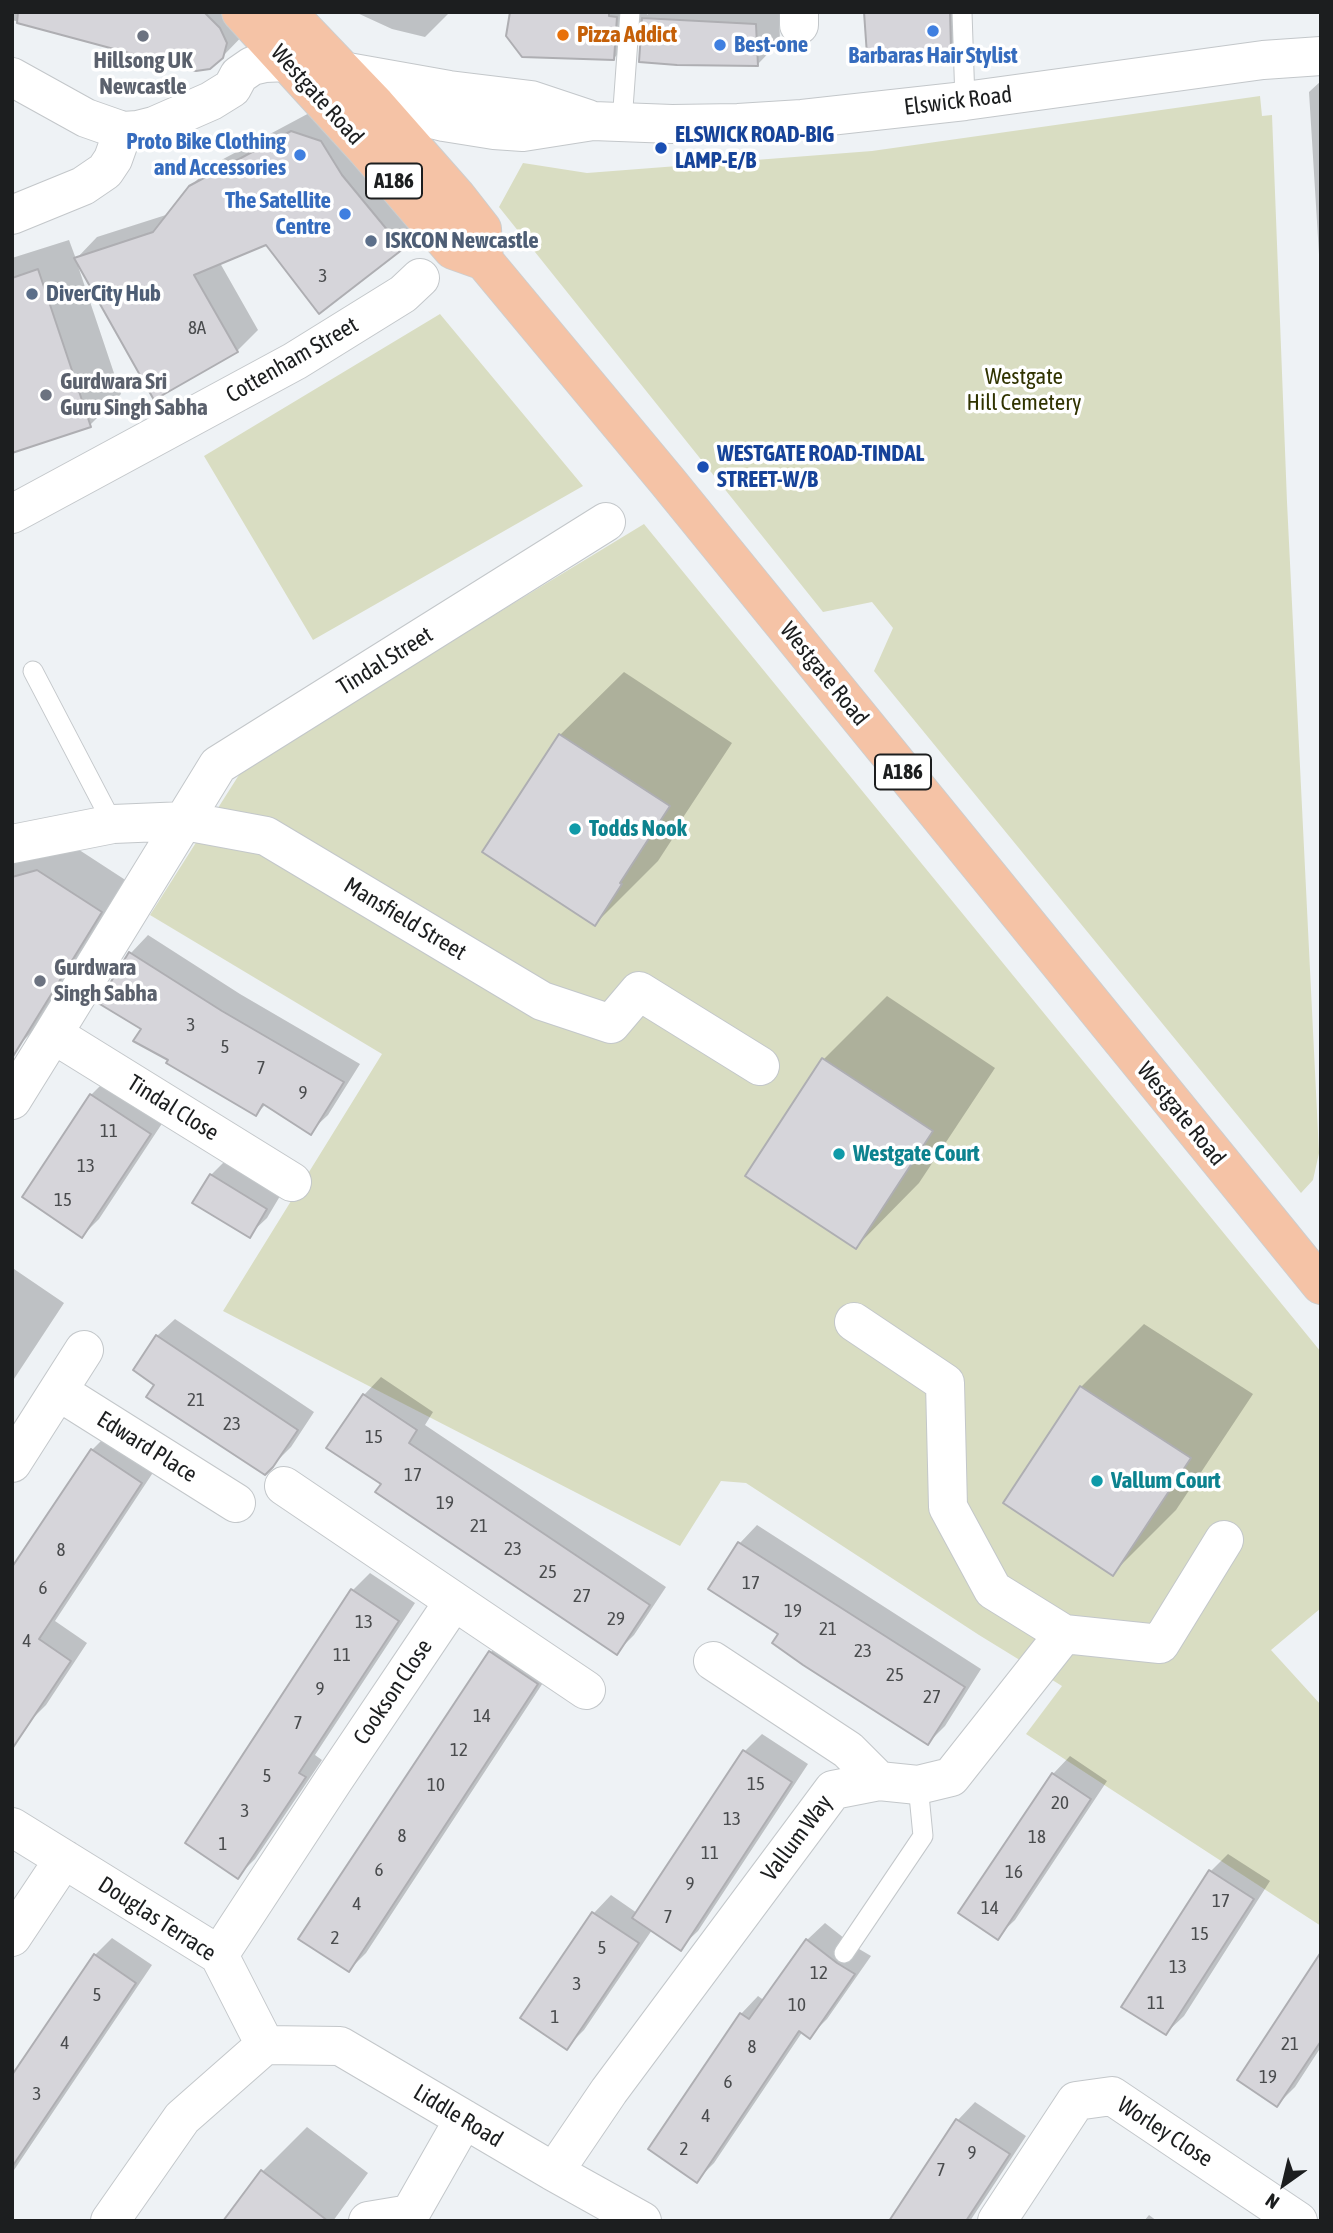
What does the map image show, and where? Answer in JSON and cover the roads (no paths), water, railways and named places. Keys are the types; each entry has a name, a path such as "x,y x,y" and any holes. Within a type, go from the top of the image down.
{"main road":[{"name":"Westgate Road","path":"241,12 314,74 453,250 484,261 677,493 1321,1284"},
{"name":"Westgate Road","path":"287,12 314,74"},
{"name":"Westgate Road","path":"376,105 482,229 484,261"}],"street":[{"name":"Elswick Road","path":"314,74 376,105 444,122 523,132 608,121 672,124 802,119 965,101 1264,60 1321,56"},
{"path":"12,77 86,118 123,131 154,126 211,102 232,88 281,85 314,74"},
{"name":"Elswick Road","path":"314,74 531,100 608,121"},
{"path":"12,215 83,186 104,171 113,159 123,131"},
{"name":"Cottenham Street","path":"12,514 295,361 403,294 420,278"},
{"name":"Tindal Street","path":"185,821 218,765 606,522"},
{"path":"12,1100 185,821"},
{"name":"Mansfield Street","path":"12,844 113,824 185,821 266,836 542,1001 611,1024 639,991 760,1066"},
{"name":"Tindal Close","path":"53,1034 292,1182"},
{"path":"854,1322 945,1384 948,1507 993,1590 1064,1634 1160,1644 1224,1541"},
{"path":"12,1464 84,1350"},
{"name":"Edward Place","path":"58,1391 236,1503"},
{"path":"284,1486 586,1690"},
{"name":"Cookson Close","path":"219,1955 454,1601"},
{"name":"Vallum Way","path":"554,2172 609,2091 833,1790 879,1781 918,1785 951,1777 1064,1634"},
{"path":"713,1661 848,1750 879,1781"},
{"name":"Douglas Terrace","path":"12,1827 219,1955 265,2045"},
{"path":"12,1937 64,1859"},
{"path":"110,2221 182,2118 265,2045"},
{"name":"Liddle Road","path":"265,2045 340,2046 642,2221"},
{"name":"Worley Close","path":"997,2221 1076,2101 1112,2096 1298,2221"},
{"path":"368,2221 410,2214 464,2119"}],"lane":[{"path":"608,121 630,12"},
{"path":"962,12 965,101"},
{"path":"33,671 113,824"},
{"path":"844,1953 923,1836 918,1785"}],"place":[{"name":"Barbaras Hair Stylist","path":"933,31"},
{"name":"Pizza Addict","path":"563,35"},
{"name":"Hillsong UK Newcastle","path":"143,36"},
{"name":"Best-one","path":"720,45"},
{"name":"ELSWICK ROAD-BIG LAMP-E/B","path":"661,148"},
{"name":"Proto Bike Clothing and Accessories","path":"300,155"},
{"name":"The Satellite Centre","path":"345,214"},
{"name":"ISKCON Newcastle","path":"371,241"},
{"name":"DiverCity Hub","path":"32,294"},
{"name":"Gurdwara Sri Guru Singh Sabha","path":"46,395"},
{"name":"WESTGATE ROAD-TINDAL STREET-W/B","path":"703,467"},
{"name":"Todds Nook","path":"575,829"},
{"name":"Gurdwara Singh Sabha","path":"40,981"},
{"name":"Westgate Court","path":"839,1154"},
{"name":"Vallum Court","path":"1097,1481"}],"park label":[{"name":"Westgate Hill Cemetery","path":"1024,390"}]}
